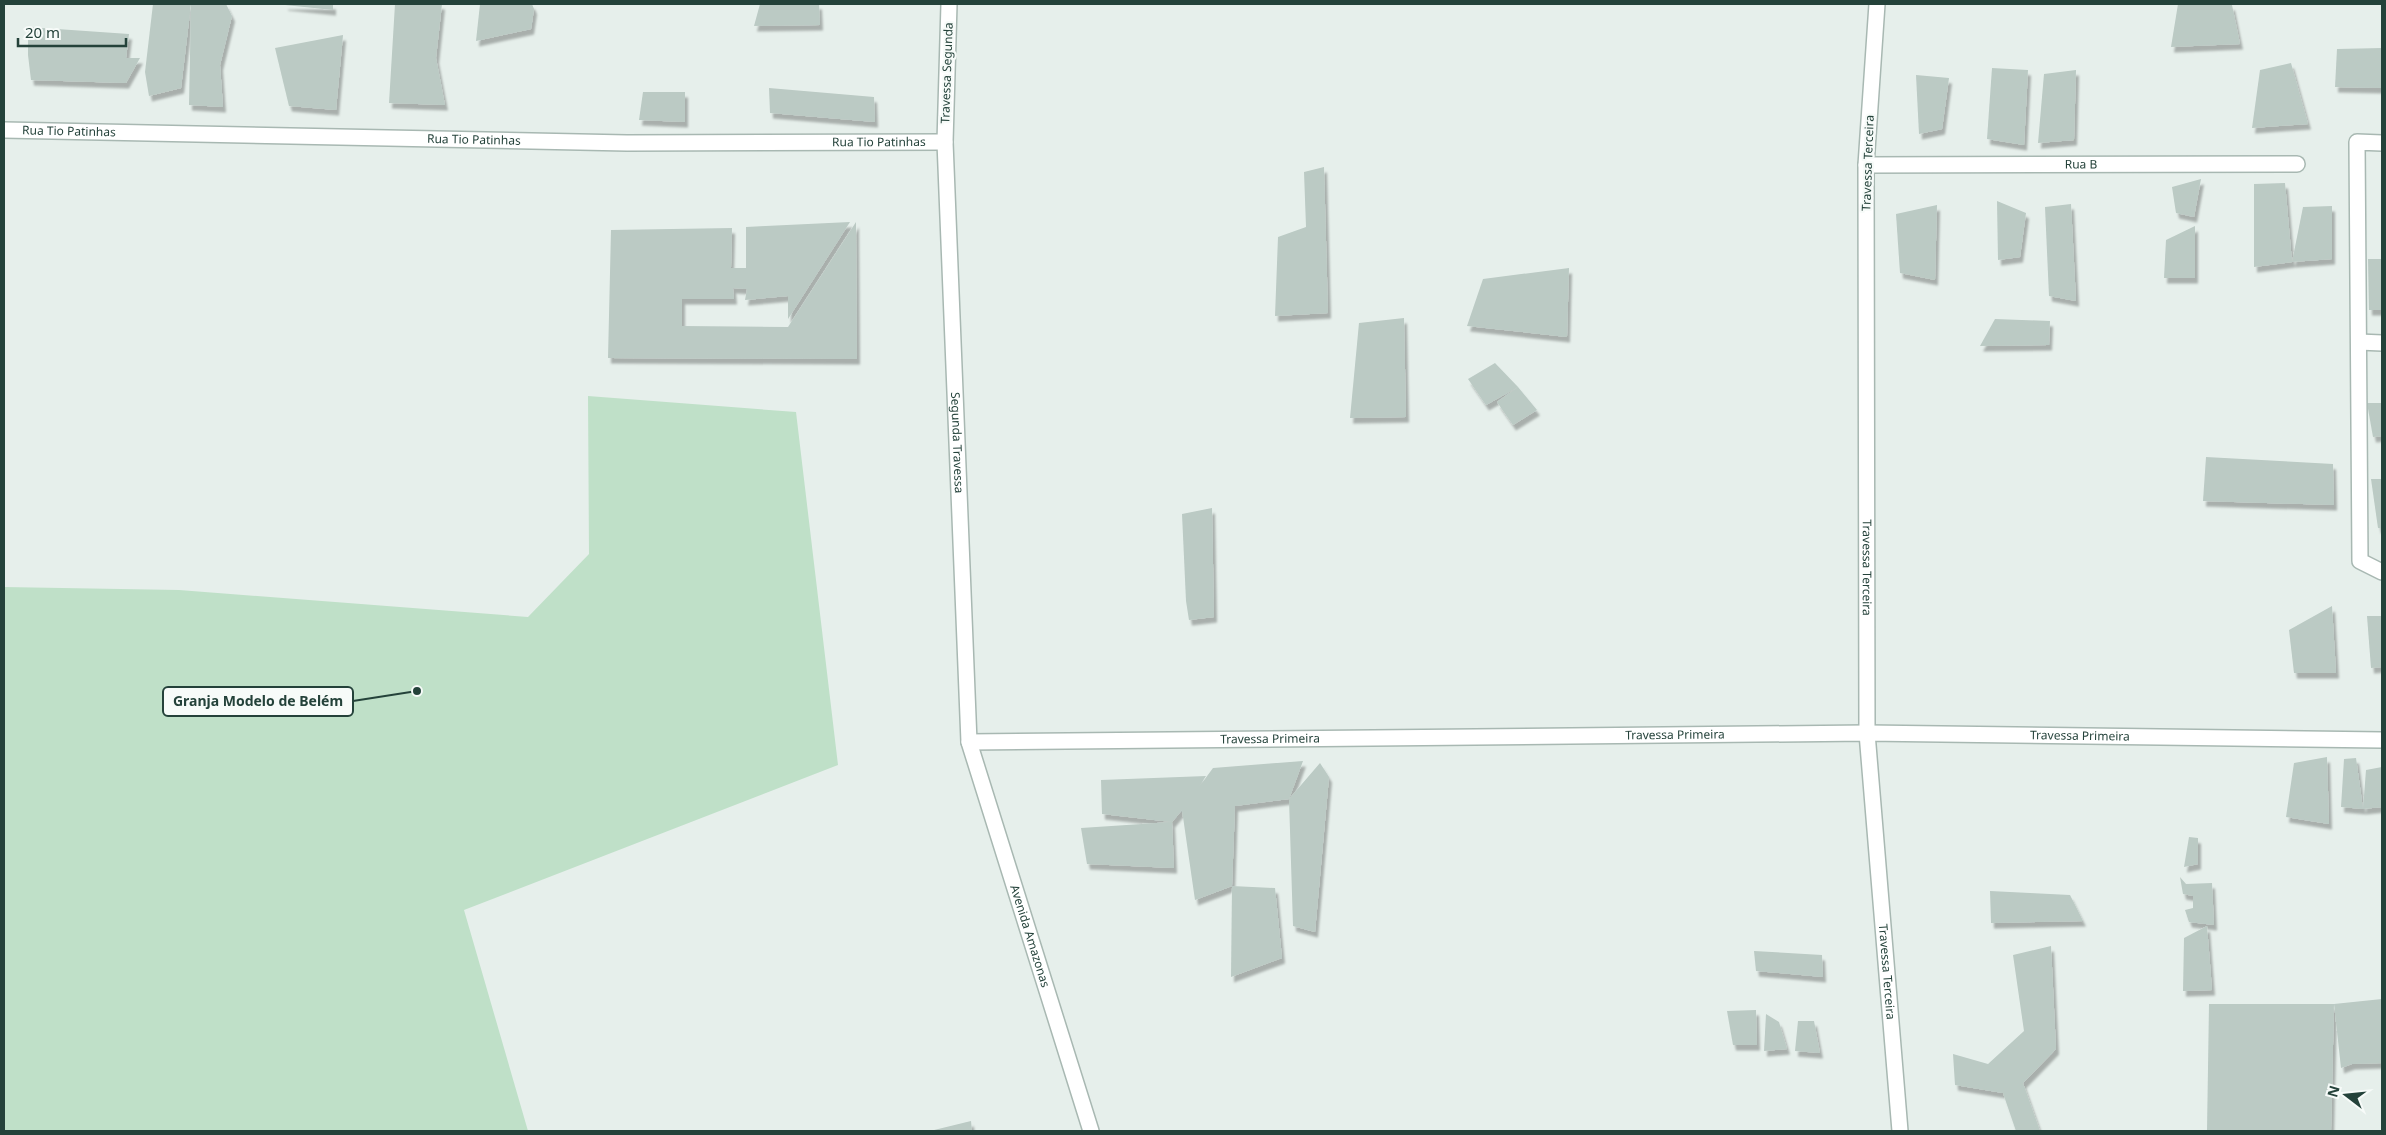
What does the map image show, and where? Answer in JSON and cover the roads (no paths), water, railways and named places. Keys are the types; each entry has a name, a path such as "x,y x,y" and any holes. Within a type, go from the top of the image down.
{"street":[{"name":"Travessa Segunda","path":"945,142 948,4"},
{"name":"Travessa Terceira","path":"1878,4 1866,166 1867,733 1900,1131"},
{"name":"Rua Tio Patinhas","path":"4,130 627,142 945,142"},
{"name":"Segunda Travessa","path":"945,142 969,742"},
{"path":"2382,143 2357,142 2360,561 2382,572"},
{"name":"Rua B","path":"1866,166 2297,164"},
{"path":"2359,342 2382,343"},
{"name":"Travessa Primeira","path":"969,742 1867,733 2382,740"},
{"name":"Avenida Amazonas","path":"969,742 1091,1131"}],"place":[{"name":"Granja Modelo de Belém","path":"417,691"}]}
